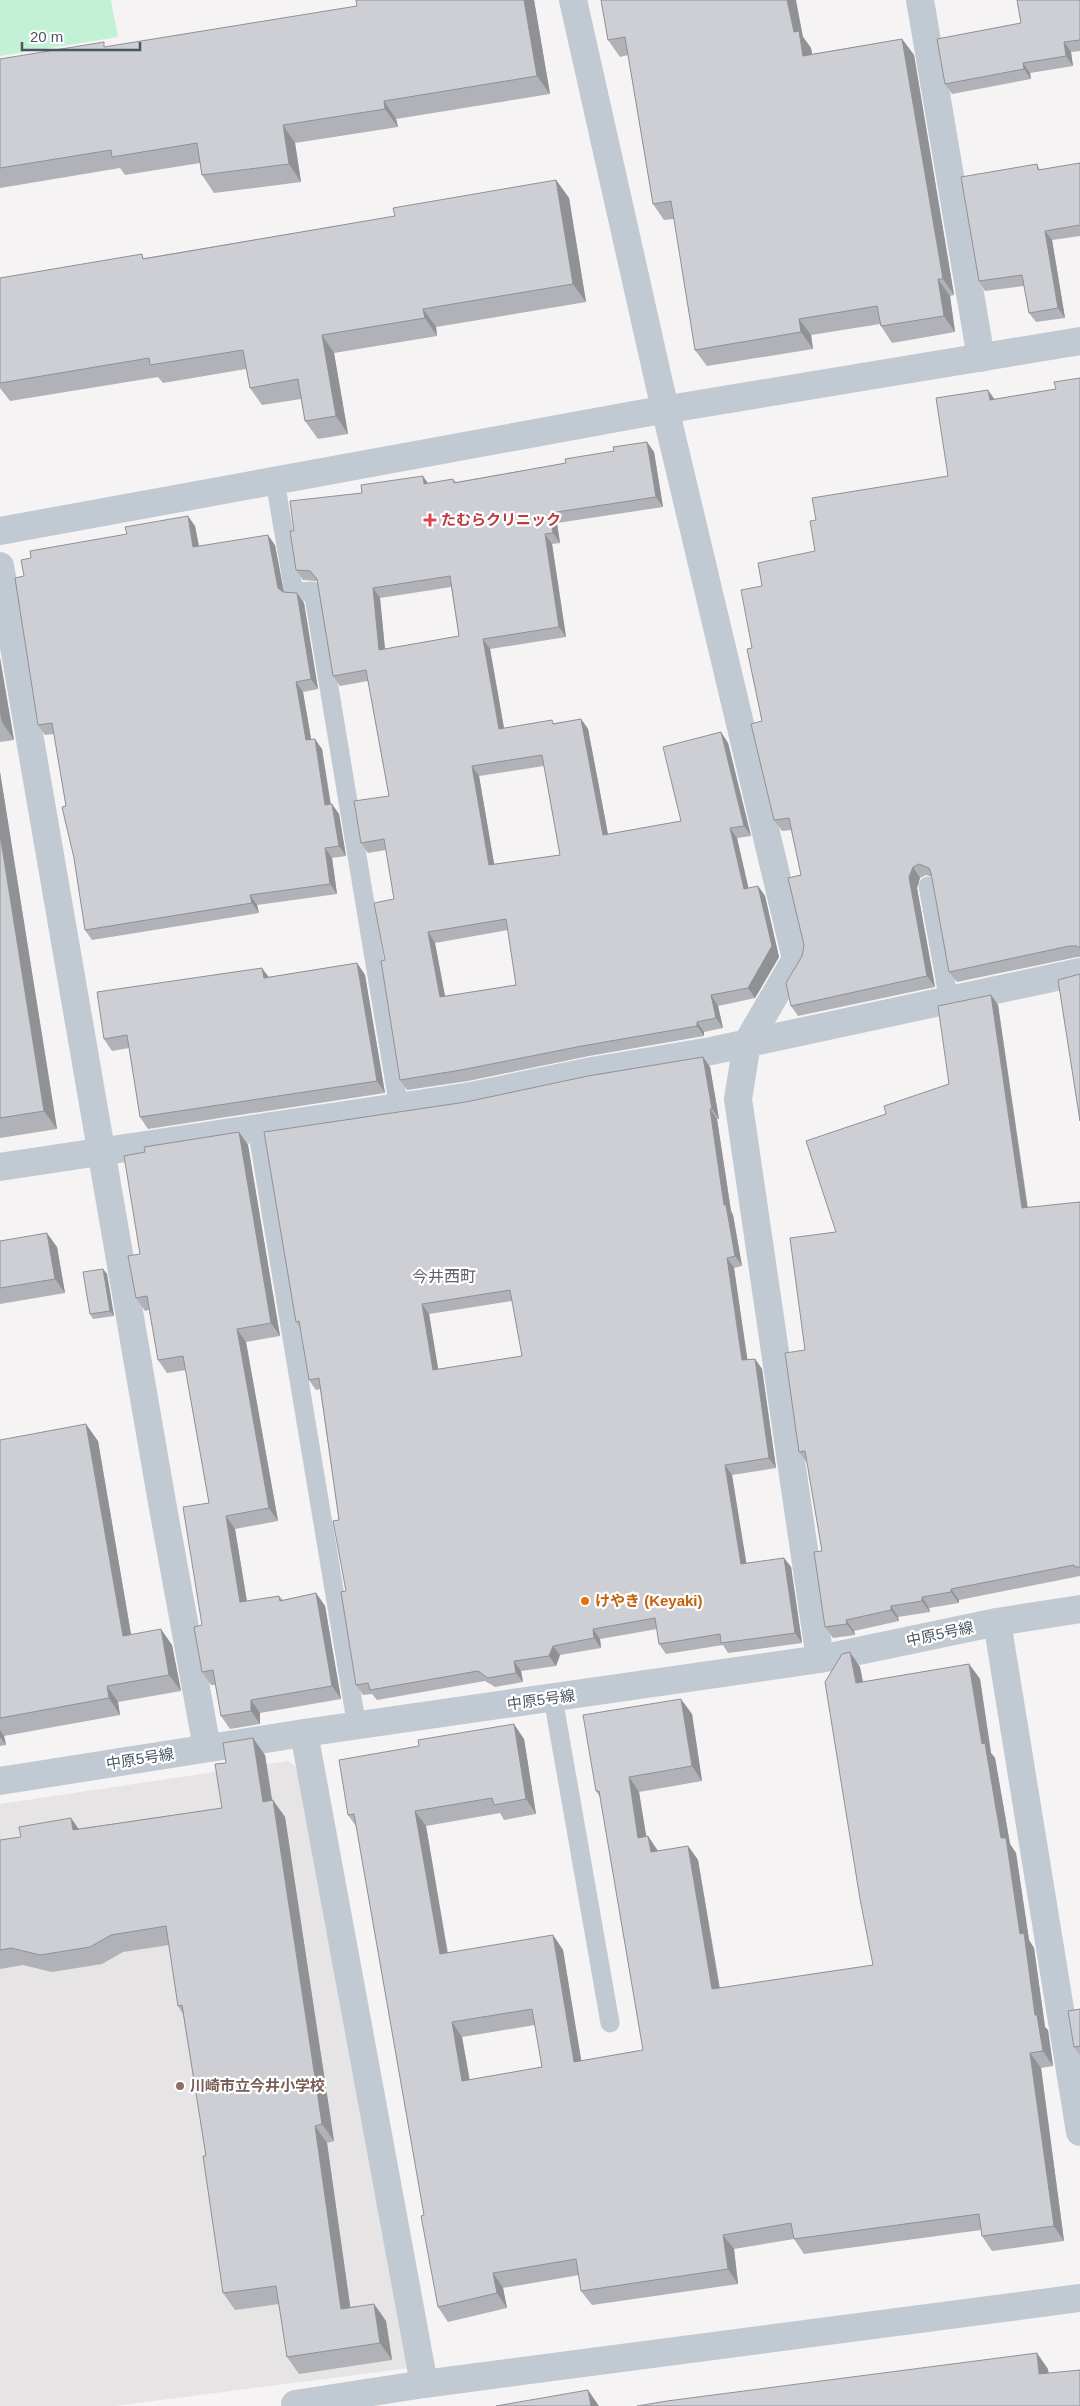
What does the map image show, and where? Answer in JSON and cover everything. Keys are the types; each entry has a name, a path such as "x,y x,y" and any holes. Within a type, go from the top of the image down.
{"street":[{"path":"573,0 666,410 796,960 747,1044 738,1098 820,1659"},
{"path":"920,0 981,358"},
{"path":"0,531 666,410 1080,341"},
{"path":"0,566 100,1150 207,1748"},
{"path":"0,1167 100,1150 399,1108 471,1096 592,1071 747,1044 949,1002 1080,972"},
{"name":"中原5号線","path":"0,1780 304,1733 357,1727 820,1659 997,1622 1080,1609"},
{"path":"997,1622 1080,2132"},
{"path":"304,1733 424,2384"},
{"path":"286,2405 424,2384 1080,2298"}],"lane":[{"path":"275,481 294,592 312,591 399,1108"},
{"path":"928,886 949,1002"},
{"path":"257,1128 357,1727"},
{"path":"553,1698 610,2023"}],"shaded area":[{"name":"川崎市立今井小学校","path":"288,1761 304,1772 410,2368 115,2406 0,2406 0,1804"}],"green space":[{"path":"0,0 111,0 118,37 0,56"}],"building":[{"path":"356,0 524,0 537,76 384,101 385,109 283,125 289,164 202,175 197,143 112,157 111,150 0,168 0,59 104,42 104,47 357,6"},
{"path":"601,0 787,0 794,32 799,31 803,56 902,39 943,279 938,279 944,316 881,326 877,306 799,319 801,332 695,350 671,201 653,204 625,37 608,40"},
{"path":"1017,0 1080,0 1080,40 1064,42 1066,56 1023,63 1024,69 945,84 937,39 1021,23"},
{"path":"1080,163 1080,225 1045,231 1058,308 1029,313 1022,275 979,281 961,177 1037,164 1038,170"},
{"path":"556,180 573,284 423,309 425,318 322,335 336,416 305,421 298,379 250,388 243,350 150,365 149,358 0,383 0,278 142,254 143,259 395,216 393,208"},
{"path":"1080,378 1080,948 1069,946 949,972 931,873 929,868 919,864 913,867 909,877 927,976 791,1006 786,983 802,956 804,945 788,878 801,875 789,818 774,820 751,724 762,721 747,649 752,648 741,590 762,586 758,563 815,551 810,521 816,520 812,498 948,476 936,398 988,390 990,400 1056,389 1054,382"},
{"path":"647,442 656,497 550,513 553,533 545,534 559,627 483,639 499,729 552,720 553,724 581,719 603,835 681,821 663,747 721,732 744,826 730,828 744,889 758,886 772,946 748,988 711,995 716,1018 697,1022 697,1026 400,1080 381,961 385,960 374,903 394,899 384,839 361,843 354,801 389,796 366,670 333,676 317,579 310,571 296,570 290,531 294,531 290,501 362,493 361,485 423,476 424,484 453,479 454,483 566,463 565,459 614,451 613,447","holes":["450,576 459,636 379,650 373,588","542,755 560,855 489,865 472,766","506,919 516,985 440,997 428,932"]},
{"path":"188,516 193,547 268,535 278,588 283,592 297,593 311,679 296,682 306,740 315,739 325,805 332,804 339,846 325,848 330,884 250,895 252,903 85,930 74,858 62,807 66,806 52,723 38,725 15,578 24,576 21,560 31,558 30,551 127,534 125,527"},
{"path":"0,834 44,1111 0,1118"},
{"path":"357,963 377,1081 140,1117 127,1035 104,1039 97,992 262,968 264,978"},
{"path":"1080,974 1080,1121 1058,980"},
{"path":"991,995 1022,1208 1080,1202 1080,1567 1075,1567 1074,1565 951,1589 951,1592 922,1597 922,1601 891,1606 891,1610 846,1620 847,1624 825,1627 814,1552 822,1551 805,1451 799,1452 785,1353 805,1350 790,1238 836,1232 806,1141 886,1114 884,1106 949,1084 938,1006"},
{"path":"703,1057 712,1109 710,1109 724,1205 726,1205 735,1256 727,1258 742,1360 755,1359 769,1458 725,1465 741,1564 784,1558 795,1633 721,1643 720,1634 659,1644 655,1618 593,1629 594,1638 553,1646 549,1656 514,1661 516,1673 488,1678 478,1671 370,1690 368,1683 356,1685 341,1592 346,1591 333,1521 339,1520 319,1378 309,1380 299,1321 296,1322 264,1132 466,1102 588,1076","holes":["510,1290 522,1356 433,1370 422,1304"]},
{"path":"239,1132 271,1323 237,1329 269,1508 226,1516 240,1602 279,1596 280,1601 316,1593 332,1686 251,1700 251,1711 221,1716 213,1670 202,1672 194,1627 202,1625 183,1507 209,1503 183,1356 158,1360 147,1296 136,1298 128,1256 140,1254 124,1156 145,1152 144,1147"},
{"path":"47,1233 55,1279 0,1288 0,1241"},
{"path":"103,1269 110,1311 90,1314 83,1272"},
{"path":"86,1424 123,1636 161,1629 169,1675 107,1686 109,1698 0,1718 0,1440"},
{"path":"850,1652 856,1683 969,1664 982,1744 985,1743 1001,1838 1006,1838 1020,1934 1024,1933 1035,2015 1037,2015 1043,2051 1030,2053 1054,2226 982,2236 979,2214 794,2239 791,2223 723,2235 728,2269 581,2291 576,2259 493,2273 497,2293 438,2307 421,2216 424,2215 354,1814 348,1815 339,1760 419,1746 418,1740 514,1724 526,1799 494,1805 492,1798 415,1811 440,1954 553,1935 574,2062 643,2050 599,1791 596,1791 583,1715 681,1699 692,1766 629,1777 638,1838 648,1836 651,1852 688,1846 712,1989 873,1965 860,1899 825,1682 842,1654","holes":["532,2009 542,2067 462,2081 452,2022"]},
{"path":"253,1738 263,1802 273,1800 322,2124 315,2126 341,2309 374,2304 380,2343 287,2357 276,2286 223,2293 203,2156 206,2156 182,2005 178,2006 166,1926 111,1935 90,1947 40,1955 11,1948 0,1950 0,1840 21,1837 19,1827 71,1818 73,1830 222,1808 215,1764 226,1763 223,1743"},
{"path":"1080,2009 1080,2046 1074,2047 1068,2011"},
{"path":"1037,2353 1039,2374 1080,2370 1080,2406 637,2406 667,2401"},
{"path":"588,2390 591,2406 496,2406"}],"place":[{"name":"たむらクリニック","path":"430,520"},
{"name":"けやき (Keyaki)","path":"585,1601"},
{"name":"川崎市立今井小学校","path":"180,2086"}],"district":[{"name":"今井西町","path":"444,1276"}]}
